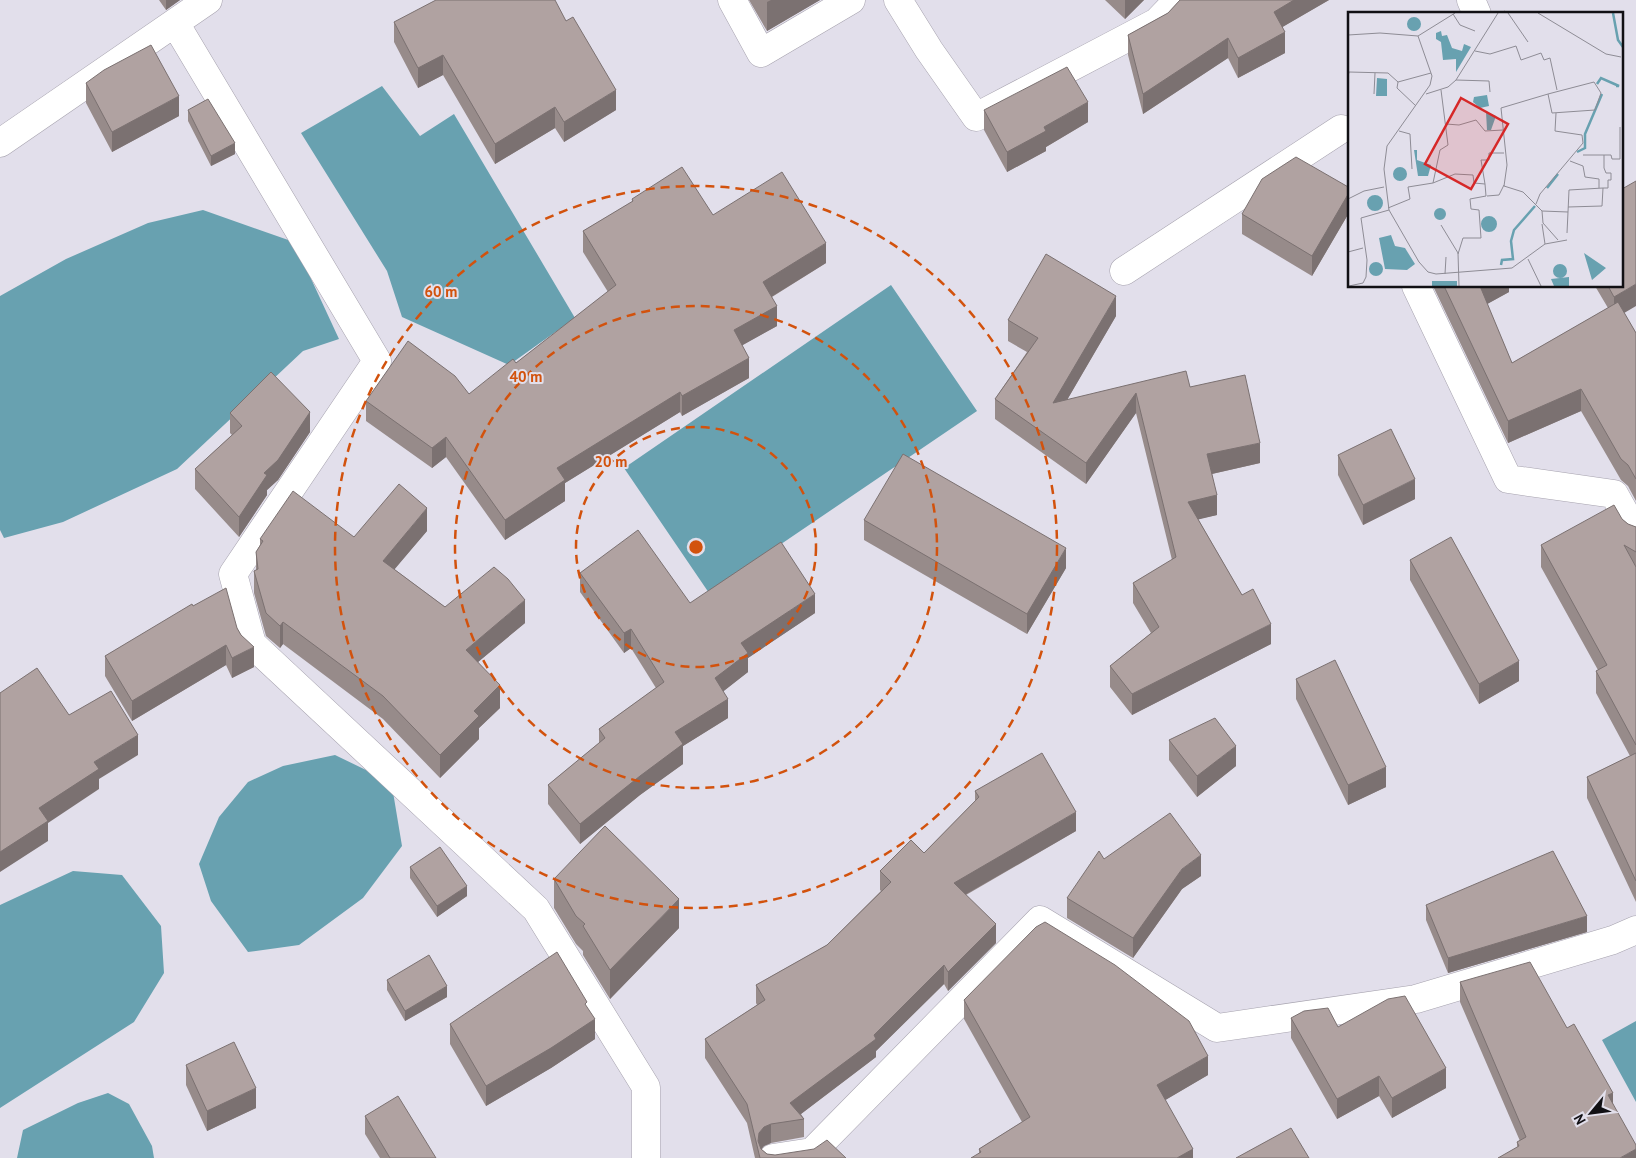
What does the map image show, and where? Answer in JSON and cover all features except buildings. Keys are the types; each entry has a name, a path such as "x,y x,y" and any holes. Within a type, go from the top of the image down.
{"street":[{"path":"0,143 208,0"},
{"path":"732,0 761,53 851,0"},
{"path":"898,0 929,50 976,117 1157,22 1178,0"},
{"path":"1471,0 1476,12"},
{"path":"175,23 377,361 233,574 252,644 536,909 646,1087 646,1158"},
{"path":"1124,271 1347,133"},
{"path":"1417,288 1508,479 1614,494 1636,533"},
{"path":"773,1158 812,1152 1040,920 1217,1028 1416,999 1613,940 1636,930"}],"water":[{"path":"382,86 420,136 454,114 575,318 509,365 402,317 387,271 301,133"},
{"path":"203,210 294,242 339,339 303,351 177,469 63,522 4,538 0,530 0,296 66,259 148,223"},
{"path":"891,285 977,411 709,593 624,468"},
{"path":"335,755 366,770 393,792 402,846 363,898 299,945 248,952 211,901 199,864 219,817 248,782 283,766"},
{"path":"73,871 122,875 161,926 164,973 134,1022 0,1108 0,905"},
{"path":"1636,1021 1636,1102 1602,1040"},
{"path":"108,1093 129,1104 152,1146 154,1158 17,1158 23,1130 78,1103"}]}
